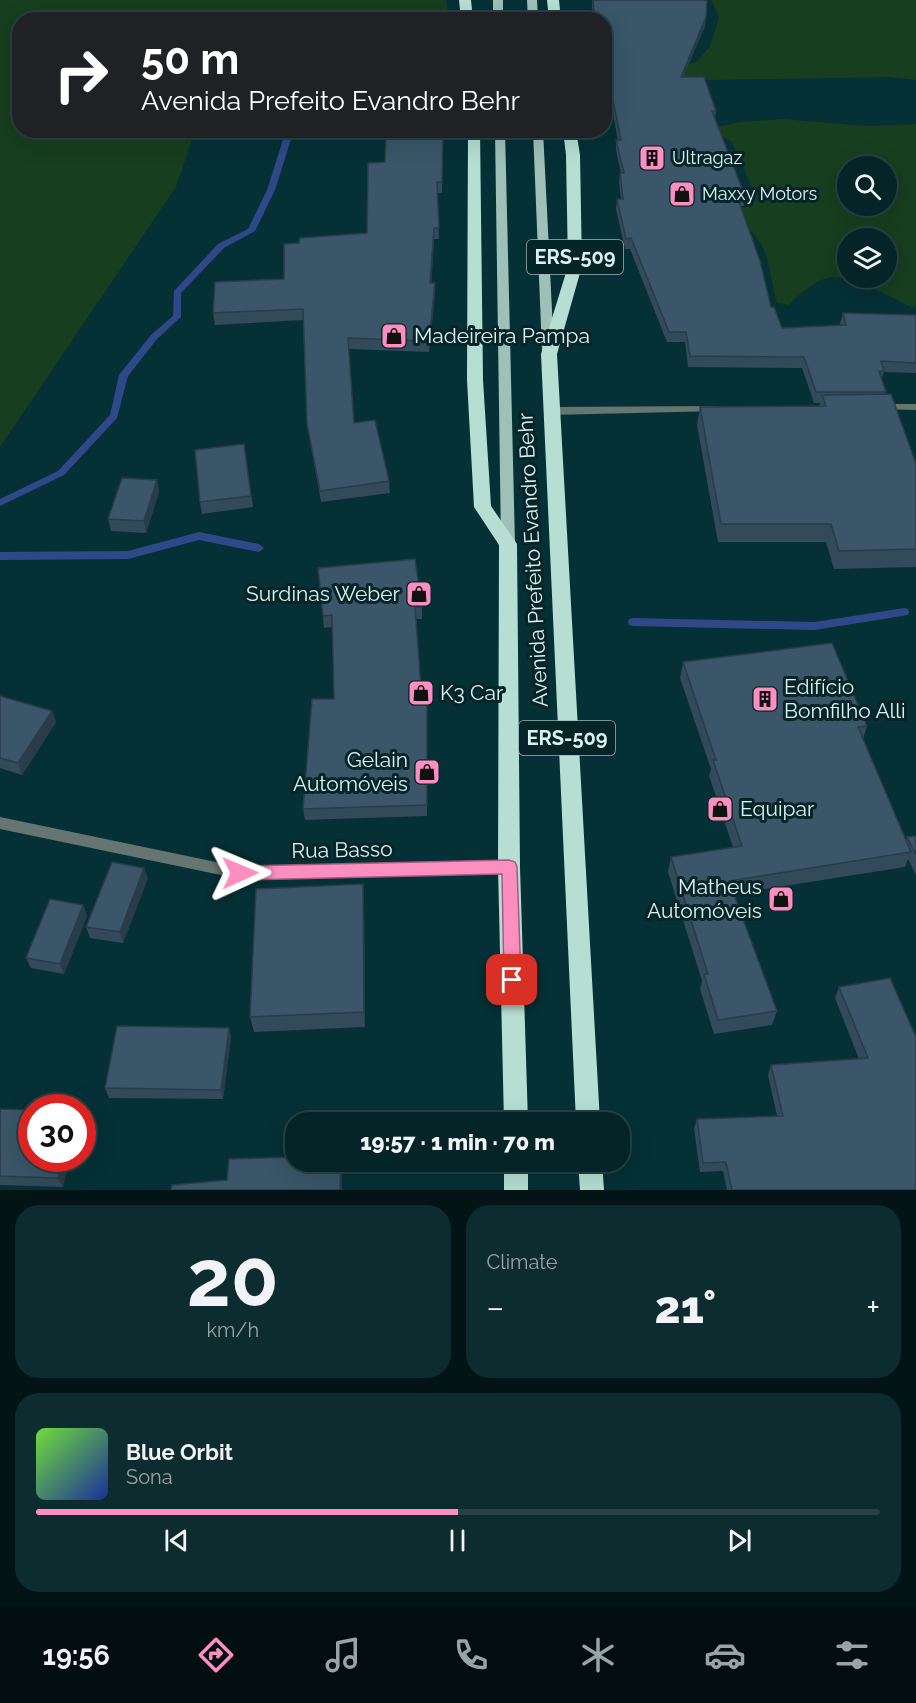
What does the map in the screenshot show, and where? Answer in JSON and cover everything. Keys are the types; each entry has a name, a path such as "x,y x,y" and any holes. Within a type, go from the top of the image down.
{"highway":[{"name":"Avenida Prefeito Evandro Behr","path":"474,138 474,369 483,507 508,544 509,867 516,1112"},
{"name":"Avenida Prefeito Evandro Behr","path":"571,138 575,266 549,354 587,1112"},
{"path":"516,1172 516,1190"},
{"path":"591,1172 592,1190"}],"main road":[{"name":"Avenida Prefeito Evandro Behr","path":"500,138 508,544"},
{"name":"Avenida Prefeito Evandro Behr","path":"538,138 549,354"}],"street":[{"path":"869,407 916,407"},
{"path":"551,411 727,409"},
{"name":"Rua Basso","path":"0,823 240,873 509,867"}],"green space":[{"path":"0,0 446,0 448,12 12,12 12,138 193,138 176,187 0,447"},
{"path":"711,0 916,0 916,80 888,77 711,80 666,78 679,67 696,62 710,46 719,17"},
{"path":"782,119 867,126 916,124 916,305 913,308 870,288 897,288 897,228 837,228 837,277 829,277 816,283 789,305 777,303 768,264 757,237 750,230 702,224 730,210 753,206 755,194 731,141 718,135 697,131 741,122"}],"building":[{"path":"593,0 707,0 706,17 681,77 704,77 716,111 712,111 745,196 737,196 760,261 771,307 774,307 782,328 846,325 843,313 916,315 916,363 881,361 884,371 879,371 886,392 816,392 804,357 690,356 686,332 669,332 631,238 626,239 617,199 623,199 620,173 624,173 616,140 621,140 612,95 612,12 594,12"},
{"path":"386,138 443,138 442,182 437,182 439,228 434,228 430,283 435,283 429,341 348,338 354,423 375,420 389,481 320,491 307,424 303,309 213,313 215,282 284,279 284,244 299,243 300,238 367,233 368,163 385,162"},
{"path":"891,394 916,464 916,549 839,551 831,524 721,524 700,407 826,406 822,395"},
{"path":"244,444 251,496 200,502 195,450"},
{"path":"122,478 157,480 144,521 108,519"},
{"path":"415,559 422,607 415,607 422,701 427,701 427,805 303,809 312,699 334,699 332,615 323,616 318,568"},
{"path":"832,643 867,726 858,727 911,852 729,881 777,1011 718,1020 704,974 708,974 671,857 742,846 683,662"},
{"path":"0,696 52,711 18,763 0,758"},
{"path":"916,836 916,855 907,837"},
{"path":"112,862 144,868 120,932 86,927"},
{"path":"363,884 364,1012 250,1017 256,889"},
{"path":"50,899 83,905 60,964 26,958"},
{"path":"890,978 916,1037 916,1190 732,1190 726,1162 703,1163 697,1119 783,1116 771,1065 868,1058 839,987"},
{"path":"117,1026 229,1028 221,1090 105,1088"},
{"path":"0,1109 18,1110 18,1172 59,1172 58,1178 0,1176"},
{"path":"285,1157 285,1172 341,1172 340,1190 171,1190 172,1185 227,1180 229,1159"}],"waterway":[{"path":"0,503 61,473 114,416 124,375 154,337 177,317 177,293 221,246 251,231 271,190 287,138"},
{"path":"0,556 128,555 199,536 259,548"},
{"path":"633,622 815,626 904,612"}],"place":[{"name":"Ultragaz","path":"652,158"},
{"name":"Maxxy Motors","path":"682,194"},
{"name":"Madeireira Pampa","path":"394,336"},
{"name":"Surdinas Weber","path":"419,594"},
{"name":"K3 Car","path":"421,693"},
{"name":"Edifício Bomfilho Alli","path":"765,699"},
{"name":"Gelain Automóveis","path":"427,772"},
{"name":"Equipar","path":"720,809"},
{"name":"Matheus Automóveis","path":"781,899"}],"route":[{"path":"240,873 509,867 512,980"}]}
